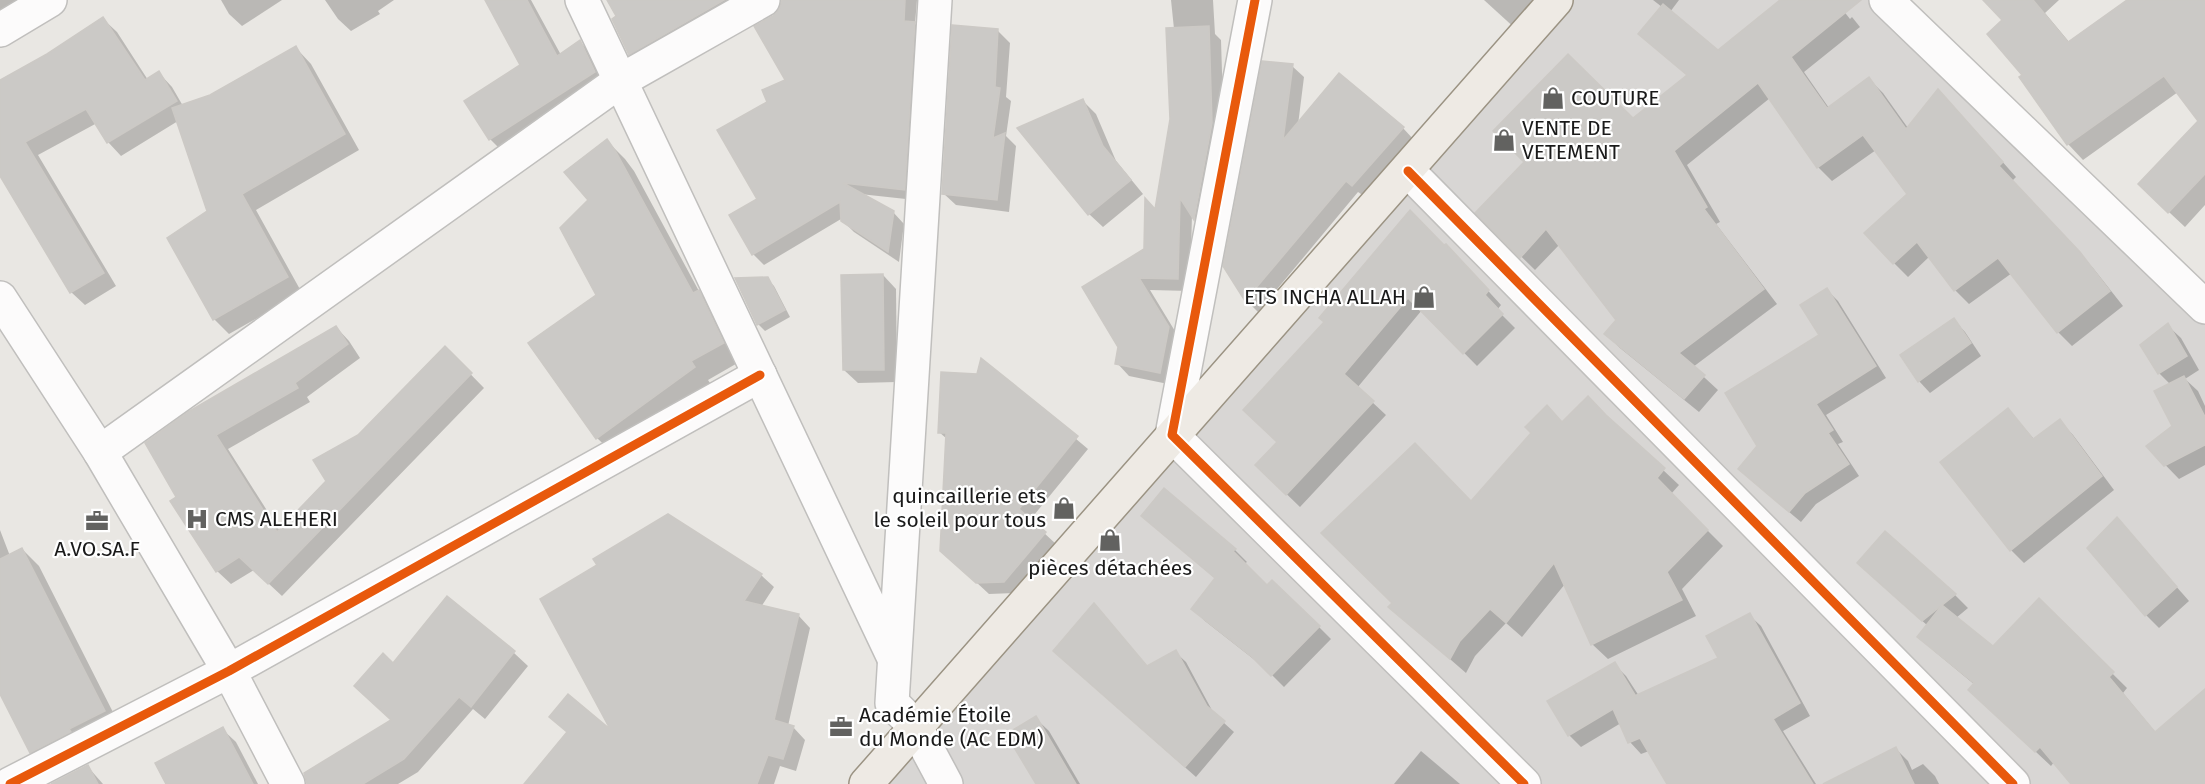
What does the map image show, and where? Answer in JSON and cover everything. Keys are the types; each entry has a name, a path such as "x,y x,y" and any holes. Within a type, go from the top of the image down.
{"main road":[{"path":"866,784 1172,435 1408,171 1556,0"}],"street":[{"path":"0,30 50,0"},
{"path":"582,0 894,658"},
{"path":"100,453 620,81 763,0"},
{"path":"935,0 892,703 915,726 946,784"},
{"path":"1255,0 1172,435 1524,784"},
{"path":"1886,0 2205,307"},
{"path":"1408,171 2013,784"},
{"path":"0,298 100,453 229,671 288,784"},
{"path":"10,784 229,671 760,375"}],"shaded area":[{"path":"1567,0 1871,0 2205,321 2205,784 882,784"}],"building":[{"path":"485,0 527,0 557,56 580,40 595,72 489,140 464,101 520,65"},
{"path":"607,0 724,0 629,55 612,19 616,16"},
{"path":"782,0 905,0 904,21 915,22 905,190 843,183 894,211 888,252 841,221 840,202 752,255 729,215 757,199 717,130 767,102 762,90 785,80 754,26 773,16"},
{"path":"1780,0 1861,0 1791,57 1827,108 1869,77 1906,129 1938,89 2003,162 1999,166 2080,252 2110,291 2057,333 1998,258 1954,291 1917,242 1893,264 1864,233 1907,194 1863,135 1817,168 1758,83 1674,151 1707,207 1704,209 1764,289 1679,353 1705,375 1684,399 1604,334 1616,320 1546,229 1520,258 1475,213 1524,162 1493,131 1568,54 1633,118 1687,75 1638,34 1663,4 1718,50"},
{"path":"1983,0 2033,0 2068,42 2127,0 2205,0 2205,174 2168,213 2138,184 2198,121 2164,76 2067,145 2019,77 2022,75 1987,34 2002,20"},
{"path":"103,17 145,80 159,71 177,101 107,143 86,109 25,142 104,273 70,293 0,176 0,80 47,54"},
{"path":"952,25 998,29 995,87 1000,88 993,138 1005,133 997,200 942,194"},
{"path":"1209,26 1212,123 1194,220 1180,198 1178,279 1139,278 1169,327 1160,373 1115,364 1118,347 1082,287 1144,249 1145,198 1155,209 1170,119 1166,28"},
{"path":"296,46 345,134 242,194 288,277 213,320 167,238 207,211 172,108 210,95"},
{"path":"1262,61 1293,64 1283,140 1339,73 1404,127 1352,186 1346,181 1245,301 1223,266"},
{"path":"1083,99 1103,146 1131,180 1088,215 1017,128"},
{"path":"607,139 693,293 699,290 724,343 691,361 695,367 596,439 528,343 596,295 560,228 588,200 564,172"},
{"path":"1410,210 1489,290 1485,295 1503,314 1463,354 1408,298 1344,374 1374,401 1286,495 1255,465 1277,442 1243,410 1324,322 1319,318"},
{"path":"883,274 884,370 843,370 841,275"},
{"path":"768,277 785,310 757,325 735,278"},
{"path":"1827,288 1876,366 1816,404 1833,430 1828,433 1849,464 1805,493 1789,512 1738,469 1757,446 1725,393 1819,335 1800,305"},
{"path":"1954,318 1971,343 1918,382 1900,355"},
{"path":"2168,323 2187,356 2158,374 2140,345"},
{"path":"336,326 348,344 295,383 298,388 216,435 277,532 326,481 313,460 358,435 445,346 472,373 268,584 239,557 216,572 170,501 176,497 145,443 188,412"},
{"path":"981,358 1078,436 1019,509 1046,532 1004,582 976,583 940,551 946,433 938,433 941,372 977,374"},
{"path":"2184,376 2205,417 2205,445 2164,466 2146,446 2172,426 2154,391"},
{"path":"1588,396 1665,468 1657,478 1708,530 1667,572 1682,600 1591,645 1554,563 1506,623 1490,609 1460,641 1450,659 1388,607 1392,603 1321,533 1415,443 1471,501 1531,433 1525,427 1547,405 1562,422"},
{"path":"2008,408 2033,439 2060,419 2102,476 2010,551 1940,462"},
{"path":"1164,488 1236,549 1233,551 1267,585 1272,580 1320,626 1271,676 1252,657 1191,609 1215,578 1141,516"},
{"path":"668,514 762,574 744,601 799,614 774,720 794,726 783,759 768,755 757,784 524,784 567,732 549,717 568,694 610,729 540,599 597,565 593,559"},
{"path":"2117,517 2177,587 2145,616 2087,548"},
{"path":"1885,531 1956,594 1922,621 1857,563"},
{"path":"22,548 105,711 69,729 71,732 30,753 0,694 0,559"},
{"path":"447,596 515,651 471,707 459,697 404,759 363,784 307,784 304,773 391,720 354,686 383,653 393,663"},
{"path":"2039,598 2114,672 2109,677 2155,732 2205,689 2205,784 2071,784 2040,747 2035,752 1968,690 1974,683 1917,637 1942,605 1993,646"},
{"path":"1094,603 1147,666 1176,650 1207,706 1225,721 1185,767 1053,651"},
{"path":"1750,613 1800,703 1773,719 1813,784 1667,784 1640,738 1628,743 1613,709 1568,736 1547,701 1615,662 1635,695 1628,699 1718,658 1706,636"},
{"path":"1036,716 1076,784 1036,784 1006,734"},
{"path":"223,727 253,784 166,784 155,763"},
{"path":"1896,747 1914,784 1823,784"},
{"path":"88,765 98,784 51,784"}],"cycle path":[{"path":"1255,0 1172,435 1524,784"},
{"path":"1408,171 2013,784"},
{"path":"10,784 229,671 760,375"}],"place":[{"name":"COUTURE","path":"1553,98"},
{"name":"VENTE DE VETEMENT","path":"1504,140"},
{"name":"ETS INCHA ALLAH","path":"1424,297"},
{"name":"quincaillerie ets le soleil pour tous","path":"1064,508"},
{"name":"CMS ALEHERI","path":"197,519"},
{"name":"A.VO.SA.F","path":"97,521"},
{"name":"pièces détachées","path":"1110,540"},
{"name":"Académie Étoile du Monde (AC EDM)","path":"841,727"}]}
